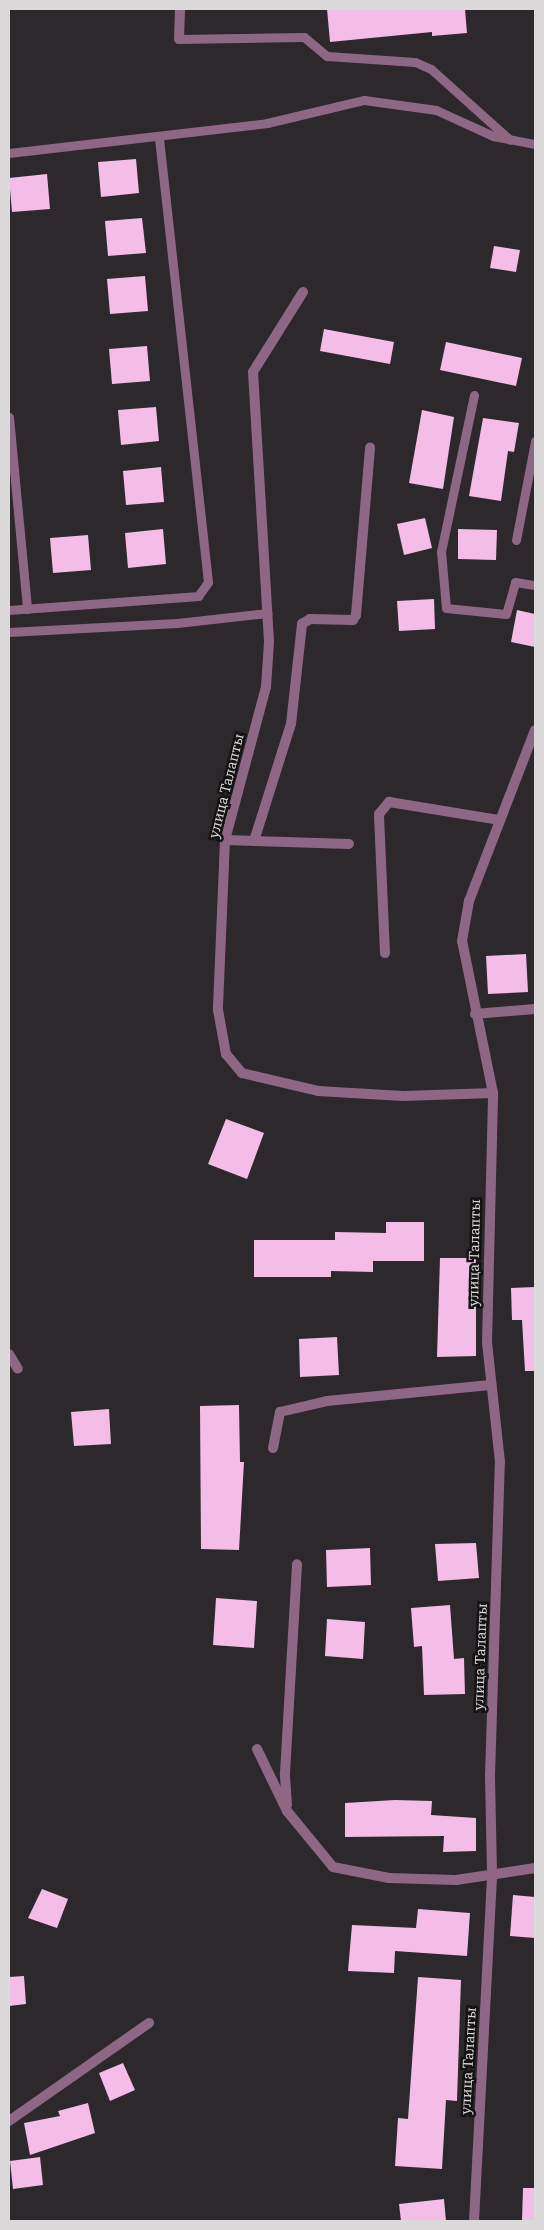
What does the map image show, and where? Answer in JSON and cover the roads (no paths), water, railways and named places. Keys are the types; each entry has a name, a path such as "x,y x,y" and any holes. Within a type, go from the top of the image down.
{"street":[{"path":"179,39 180,9"},
{"name":"улица Талапты","path":"303,292 253,372 267,613 266,687 225,840 218,1010 226,1054 242,1073 336,1093 493,1094"},
{"path":"254,841 291,724 302,624 310,619 354,620 356,615 370,448"},
{"name":"улица Талапты","path":"474,2221 492,1872 490,1776 500,1462 490,1385 487,1303 493,1094 462,955 465,914 499,820 535,730"},
{"path":"384,953 379,814 388,802 499,820"},
{"path":"225,840 349,844"},
{"path":"475,1014 535,1009"},
{"path":"9,1354 18,1369"},
{"path":"273,1448 280,1412 327,1401 490,1385"},
{"path":"287,1811 285,1773 298,1564"},
{"path":"257,1749 287,1811 333,1866 389,1878 456,1880 492,1872 535,1868"},
{"path":"9,2121 149,2024"}],"lane":[{"path":"179,39 304,37 327,56 414,62 431,70 512,142"},
{"path":"9,152 159,137 267,123 364,100 436,110 512,142 535,144"},
{"path":"9,610 198,596 208,582 159,137"},
{"path":"474,395 441,551 446,608 506,614 515,582 535,585"},
{"path":"9,417 27,609"},
{"path":"516,540 535,442"},
{"path":"9,632 177,623 267,613"}]}
